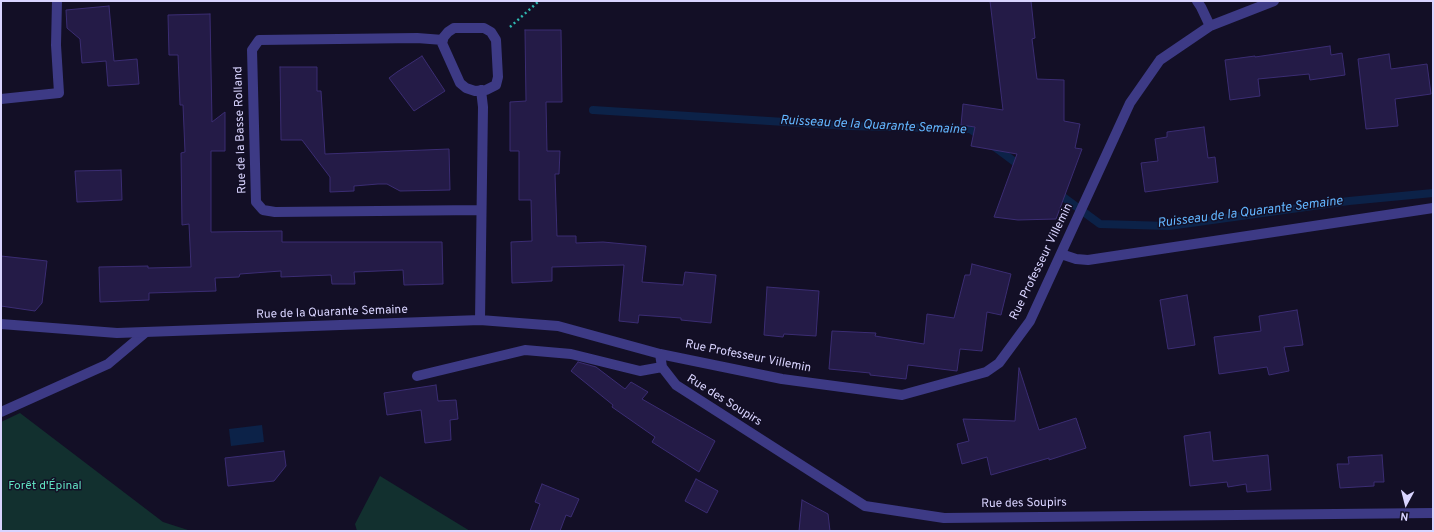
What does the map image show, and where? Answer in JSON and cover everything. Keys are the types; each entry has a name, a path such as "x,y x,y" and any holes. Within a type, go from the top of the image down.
{"street":[{"path":"1,99 59,93 56,45 57,1"},
{"path":"1197,1 1210,26"},
{"name":"Rue Professeur Villemin","path":"660,354 782,379 902,395 986,372 999,363 1030,321 1130,103 1160,60 1210,26 1274,1"},
{"path":"454,28 484,28 491,32 496,40 498,76 496,85 486,90 475,91 466,88 460,83 442,43 448,32 454,28"},
{"name":"Rue de la Basse Rolland","path":"443,40 417,38 259,40 252,50 256,202 263,210 275,212 481,210"},
{"path":"480,320 482,90"},
{"path":"1061,254 1076,259 1088,260 1433,208"},
{"name":"Rue de la Quarante Semaine","path":"1,324 117,333 480,320 558,326 660,354"},
{"path":"1,412 108,364 146,332"},
{"path":"417,376 525,350 571,354 640,371 662,366"},
{"name":"Rue des Soupirs","path":"660,354 662,366 676,385 865,506 944,518 1433,513"}],"path":[{"path":"496,40 539,1"}],"green space":[{"name":"Forêt d'Épinal","path":"20,413 163,522 191,531 1,531 1,422"},
{"path":"380,476 470,531 357,531 355,524"}],"water":[{"path":"262,425 264,442 231,446 229,429"}],"building":[{"path":"990,1 1031,1 1035,38 1032,39 1037,79 1064,80 1064,121 1080,124 1075,148 1082,149 1056,219 1018,220 994,217 1017,154 971,146 975,127 961,125 963,104 1003,110"},
{"path":"109,6 114,61 137,59 139,84 108,86 106,61 82,63 80,39 67,28 66,10"},
{"path":"210,14 212,122 225,112 225,151 211,151 211,232 282,231 282,242 442,242 443,284 404,285 403,270 354,272 355,284 332,284 331,275 281,277 281,271 240,274 239,277 215,278 216,291 149,293 149,300 100,302 99,267 191,267 189,224 182,225 181,153 185,152 183,105 180,105 178,55 169,55 168,15"},
{"path":"525,30 561,30 562,102 546,102 547,151 560,151 559,174 555,174 557,236 576,236 576,243 603,242 646,246 642,282 683,285 685,272 716,275 711,323 681,320 681,318 639,315 638,323 619,321 624,265 552,267 552,281 512,283 511,242 532,241 531,200 519,200 519,151 510,151 510,102 526,101"},
{"path":"1330,46 1331,55 1342,53 1345,75 1310,80 1309,74 1258,79 1260,96 1230,100 1225,60"},
{"path":"1389,54 1391,69 1427,64 1431,94 1395,99 1398,126 1366,129 1358,59"},
{"path":"422,56 445,91 414,111 389,78"},
{"path":"280,67 317,67 317,91 321,91 325,154 449,149 450,190 400,191 387,184 378,184 354,186 354,191 330,192 330,177 302,140 281,140"},
{"path":"1204,127 1208,158 1215,157 1218,182 1145,192 1141,163 1158,161 1155,139 1167,137 1167,132"},
{"path":"121,170 122,200 77,202 75,171"},
{"path":"1,256 47,261 42,303 35,311 1,306"},
{"path":"972,264 1011,274 1001,315 987,312 982,351 960,349 957,371 908,365 906,379 870,375 870,373 829,369 832,331 876,333 875,336 924,344 927,314 954,318 965,275 970,275"},
{"path":"767,287 819,291 816,336 784,334 783,337 764,335"},
{"path":"1187,295 1195,345 1168,349 1160,300"},
{"path":"1297,310 1303,345 1284,347 1289,371 1269,375 1267,367 1219,374 1214,337 1261,331 1259,316"},
{"path":"578,362 596,367 625,389 631,382 648,392 642,399 715,441 699,472 652,442 655,437 612,407 613,405 571,371"},
{"path":"1019,368 1039,430 1076,418 1086,448 1049,460 1049,458 991,475 987,457 962,464 957,444 969,441 963,419 1015,421"},
{"path":"436,385 438,401 456,400 458,419 450,420 451,440 425,443 421,410 387,415 384,393"},
{"path":"1210,432 1213,461 1268,455 1271,490 1247,492 1246,484 1228,487 1227,482 1190,486 1184,436"},
{"path":"284,451 286,466 274,481 228,486 225,458"},
{"path":"1382,455 1384,482 1374,482 1374,486 1340,488 1337,464 1349,464 1348,457"},
{"path":"696,479 718,491 707,513 685,501"},
{"path":"542,484 579,499 571,517 566,515 560,531 530,531 540,504 535,502"},
{"path":"802,500 828,514 830,531 799,531"}],"waterway":[{"name":"Ruisseau de la Quarante Semaine","path":"593,110 849,126 970,129 983,138"},
{"name":"Ruisseau de la Quarante Semaine","path":"992,145 1023,168"},
{"name":"Ruisseau de la Quarante Semaine","path":"1055,191 1100,224 1169,226 1349,201 1433,193"}]}
